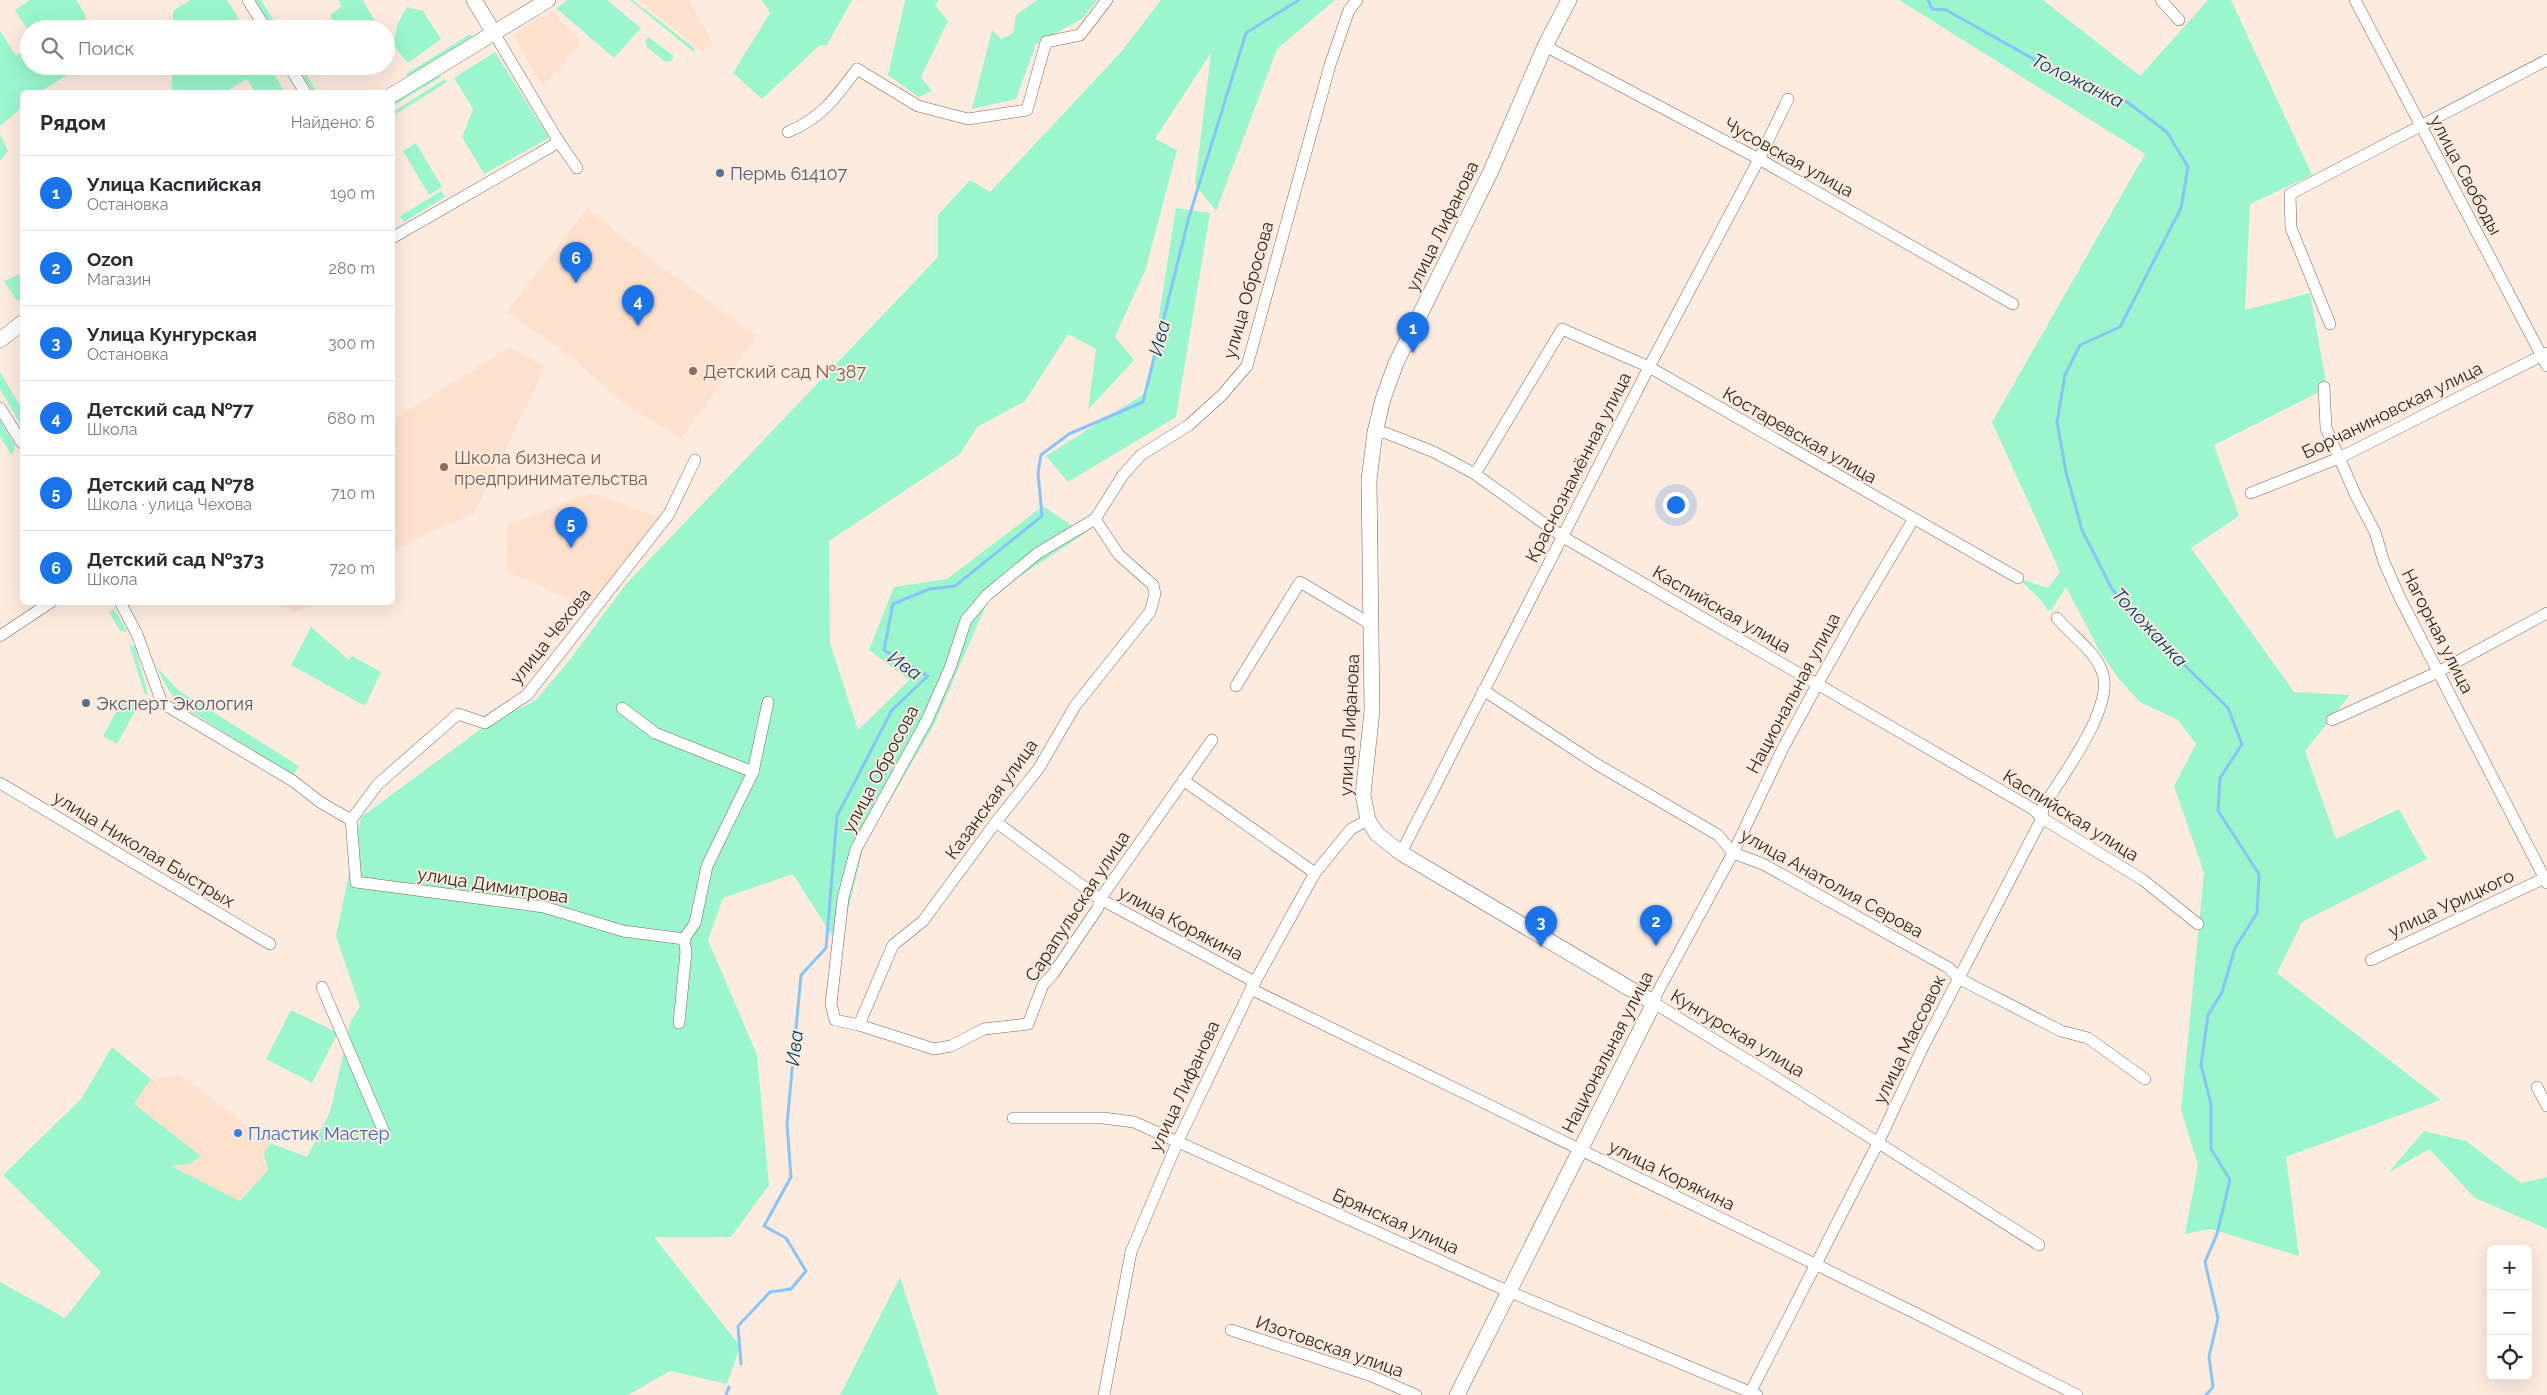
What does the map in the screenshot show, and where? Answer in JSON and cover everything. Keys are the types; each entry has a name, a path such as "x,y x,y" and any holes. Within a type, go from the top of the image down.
{"street":[{"path":"248,0 260,20"},
{"path":"474,0 559,142 577,168"},
{"path":"395,93 548,0"},
{"path":"788,132 807,124 831,104 857,69 918,106 968,119 1027,110 1046,42 1080,35 1107,0"},
{"name":"улица Обросова","path":"859,1025 835,1020 831,1004 843,898 856,849 927,720 950,668 966,620 987,595 1038,553 1095,520 1122,475 1141,455 1188,426 1222,396 1247,366 1330,65 1349,10 1357,0"},
{"name":"улица Лифанова","path":"1104,1395 1131,1252 1178,1142 1253,986 1315,873 1351,829 1368,820 1363,795 1372,710 1369,480 1375,432 1383,399 1396,363 1491,171 1545,46 1569,0"},
{"path":"2161,0 2179,20"},
{"name":"улица Свободы","path":"2355,0 2420,128 2545,359"},
{"name":"Чусовская улица","path":"1545,46 1759,159 2013,304"},
{"path":"2330,324 2291,228 2290,194 2420,128 2547,60"},
{"path":"294,75 304,90"},
{"name":"Краснознамённая улица","path":"1401,853 1649,367 1759,159 1788,98"},
{"path":"395,236 559,142"},
{"path":"0,340 20,325"},
{"name":"Костаревская улица","path":"1475,474 1562,329 1649,367 1913,520 2018,578"},
{"name":"Борчаниновская улица","path":"2250,493 2339,458 2545,359"},
{"name":"Нагорная улица","path":"2324,387 2326,428 2356,496 2375,532 2384,562 2400,598 2546,880"},
{"path":"0,408 20,440"},
{"name":"Каспийская улица","path":"1375,432 1386,433 1434,452 1475,474 1563,536 2033,809 2042,818 2143,880 2198,924"},
{"name":"улица Чехова","path":"351,820 378,784 458,714 485,723 527,695 670,514 695,460"},
{"name":"Казанская улица","path":"859,1025 893,945 923,921 996,822 1039,768 1075,706 1150,612 1155,594 1153,585 1119,555 1095,520"},
{"name":"Национальная улица","path":"1457,1395 1579,1148 1654,1004 1656,995 1733,853 1783,748 1854,619 1913,520"},
{"path":"1236,686 1300,582 1372,625"},
{"path":"0,636 46,605"},
{"path":"122,605 137,634 162,703 293,781 320,802 351,820"},
{"path":"2332,720 2438,672 2547,613"},
{"name":"улица Массовок","path":"1752,1394 1814,1264 1878,1143 1923,1047 2042,818 2043,807 2094,726 2103,702 2103,674 2090,651 2057,618"},
{"name":"улица Анатолия Серова","path":"1483,690 1598,765 1718,835 1733,853 1763,864 1949,968 1958,978 2061,1031 2088,1038 2145,1079"},
{"path":"679,1024 686,952 684,939 695,923 707,866 753,772 768,702"},
{"path":"622,708 655,733 753,772"},
{"name":"Сарапульская улица","path":"859,1025 934,1049 951,1046 984,1029 1028,1024 1043,985 1054,974 1098,908 1100,899 1212,740"},
{"path":"1183,780 1315,873"},
{"name":"улица Николая Быстрых","path":"0,783 270,944"},
{"name":"улица Димитрова","path":"351,820 356,882 544,907 623,931 684,939"},
{"name":"Кунгурская улица","path":"1368,820 1377,834 1401,853 1767,1072 2039,1245"},
{"name":"улица Корякина","path":"996,822 1100,899 1253,986 2077,1395"},
{"name":"улица Урицкого","path":"2370,960 2546,880"},
{"path":"322,987 384,1132"},
{"path":"2537,1088 2547,1106"},
{"name":"Брянская улица","path":"1013,1118 1103,1118 1134,1122 1508,1290 1752,1394"},
{"name":"Изотовская улица","path":"1231,1330 1369,1375 1416,1395"}],"shaded area":[{"path":"638,0 688,0 713,43 702,51"},
{"path":"551,11 578,39 579,45 543,87 513,35"},
{"path":"587,208 646,255 757,336 681,438 628,406 566,353 507,312"},
{"name":"Школа бизнеса и предпринимательства","path":"510,347 545,367 474,514 428,532 395,552 395,419"},
{"path":"591,493 659,517 590,608 506,571 507,525"},
{"path":"285,605 308,605 295,613"},
{"path":"180,1075 270,1143 264,1153 268,1170 240,1201 170,1165 134,1104 151,1079"}],"green space":[{"path":"30,0 76,0 85,14 86,20 21,20 15,10"},
{"path":"190,0 227,0 239,20 173,20 173,11"},
{"path":"255,0 261,0 273,20 267,20"},
{"path":"338,0 363,0 374,20 332,20 330,15 342,6"},
{"path":"568,0 607,0 641,28 614,58 556,8"},
{"path":"630,0 633,0 694,48 695,53"},
{"path":"762,0 852,0 827,45 819,46 762,99 733,73 770,13"},
{"path":"905,0 939,0 935,5 948,21 921,77 932,91 919,97 888,75"},
{"path":"1037,0 1097,0 1082,19 1036,44 1016,99 972,109 992,30 1001,39 1013,33 1016,15"},
{"path":"1161,0 1335,0 1277,49 1216,211 1195,184 1211,53 1155,139 1177,150 1146,268 1115,337 1134,360 1088,410 1096,349 1068,334 1025,401 977,427 960,454 829,541 830,643 858,730 909,680 869,650 894,587 947,579 1043,506 1084,534 990,596 934,725 864,845 839,947 793,874 723,898 708,940 757,1055 769,1185 731,1237 654,1237 740,1346 727,1384 670,1371 628,1395 0,1395 0,1282 65,1318 101,1272 3,1175 81,1099 112,1047 151,1079 134,1104 201,1156 190,1164 171,1166 240,1201 268,1170 264,1153 270,1143 307,1157 330,1112 351,1020 360,1007 336,936 361,817 481,729 536,700 568,662 627,583 938,257 938,215 970,180 990,192 1121,52"},
{"path":"1899,0 2043,0 2140,76 2208,0 2231,0 2312,175 2250,204 2245,310 2310,293 2327,388 2214,445 2239,516 2191,548 2294,692 2350,695 2305,751 2336,839 2399,809 2427,859 2302,922 2277,973 2441,1100 2286,1157 2299,1256 2211,1229 2185,1234 2198,1165 2181,1110 2204,873 2174,786 2196,744 2178,720 2140,702 2118,678 2099,650 2066,587 2051,611 2047,610 2041,600 2018,578 2048,588 2060,572 1992,422 2145,154"},
{"path":"407,7 423,11 441,39 408,63 395,47 398,23"},
{"path":"0,31 16,56 20,54 20,75 67,75 43,90 20,90 20,109 0,126"},
{"path":"470,34 472,37 408,77 406,74"},
{"path":"648,37 674,56 671,61 665,62 647,47 645,40"},
{"path":"495,52 549,138 484,174 462,137 473,109 454,78"},
{"path":"439,74 441,77 395,105 395,101"},
{"path":"172,75 275,75 284,90 254,90 247,79 231,90 172,90"},
{"path":"302,75 307,75 316,90 312,90"},
{"path":"445,79 447,82 395,115 395,111"},
{"path":"0,134 8,151 0,161"},
{"path":"416,143 442,187 429,195 403,151"},
{"path":"441,191 445,197 404,222 400,216"},
{"path":"1176,208 1210,213 1176,417 1068,482 1046,456 1147,392"},
{"path":"20,274 20,299 17,301 4,281"},
{"path":"0,372 20,406 20,424 0,389"},
{"path":"0,420 15,445 14,452 11,455 0,436"},
{"path":"114,609 126,632 120,631 109,612"},
{"path":"311,627 349,660 352,656 381,672 365,706 291,665"},
{"path":"129,644 135,647 148,694 145,695"},
{"path":"156,666 178,690 299,766 293,776 179,704 168,689"},
{"path":"124,697 138,706 117,744 103,736"},
{"path":"291,1010 338,1033 312,1083 266,1059"},
{"path":"2424,1131 2466,1141 2521,1183 2547,1177 2547,1229 2475,1198 2429,1149 2388,1173"},
{"path":"900,1277 938,1395 840,1395"}],"waterway":[{"name":"Ива","path":"741,1364 738,1326 770,1292 791,1289 806,1271 786,1238 764,1226 791,1177 787,1124 801,975 826,948 837,816 892,710 928,676 884,650 893,604 929,589 955,586 1042,516 1038,473 1041,455 1069,434 1143,402 1189,217 1246,33 1299,0"},
{"name":"Толожанка","path":"1928,0 1932,9 1946,10 2037,61 2123,99 2167,132 2188,167 2181,208 2120,327 2080,345 2065,375 2057,422 2066,472 2082,530 2112,589 2152,633 2228,708 2242,744 2220,778 2218,811 2259,874 2257,913 2235,948 2222,992 2208,1015 2201,1065 2211,1104 2211,1149 2230,1180 2217,1234 2205,1262 2218,1318 2209,1357 2213,1387 2206,1395"},
{"name":"Ива","path":"726,1395 729,1387"}],"place":[{"name":"Пермь 614107","path":"720,173"},
{"name":"Детский сад №373","path":"576,283"},
{"name":"Детский сад №77","path":"638,326"},
{"name":"Улица Каспийская","path":"1413,353"},
{"name":"Детский сад №387","path":"693,371"},
{"name":"Школа бизнеса и предпринимательства","path":"444,467"},
{"name":"Детский сад №78","path":"571,548"},
{"name":"Эксперт Экология","path":"86,703"},
{"name":"Ozon","path":"1656,946"},
{"name":"Улица Кунгурская","path":"1541,947"},
{"name":"Пластик Мастер","path":"238,1133"}]}
